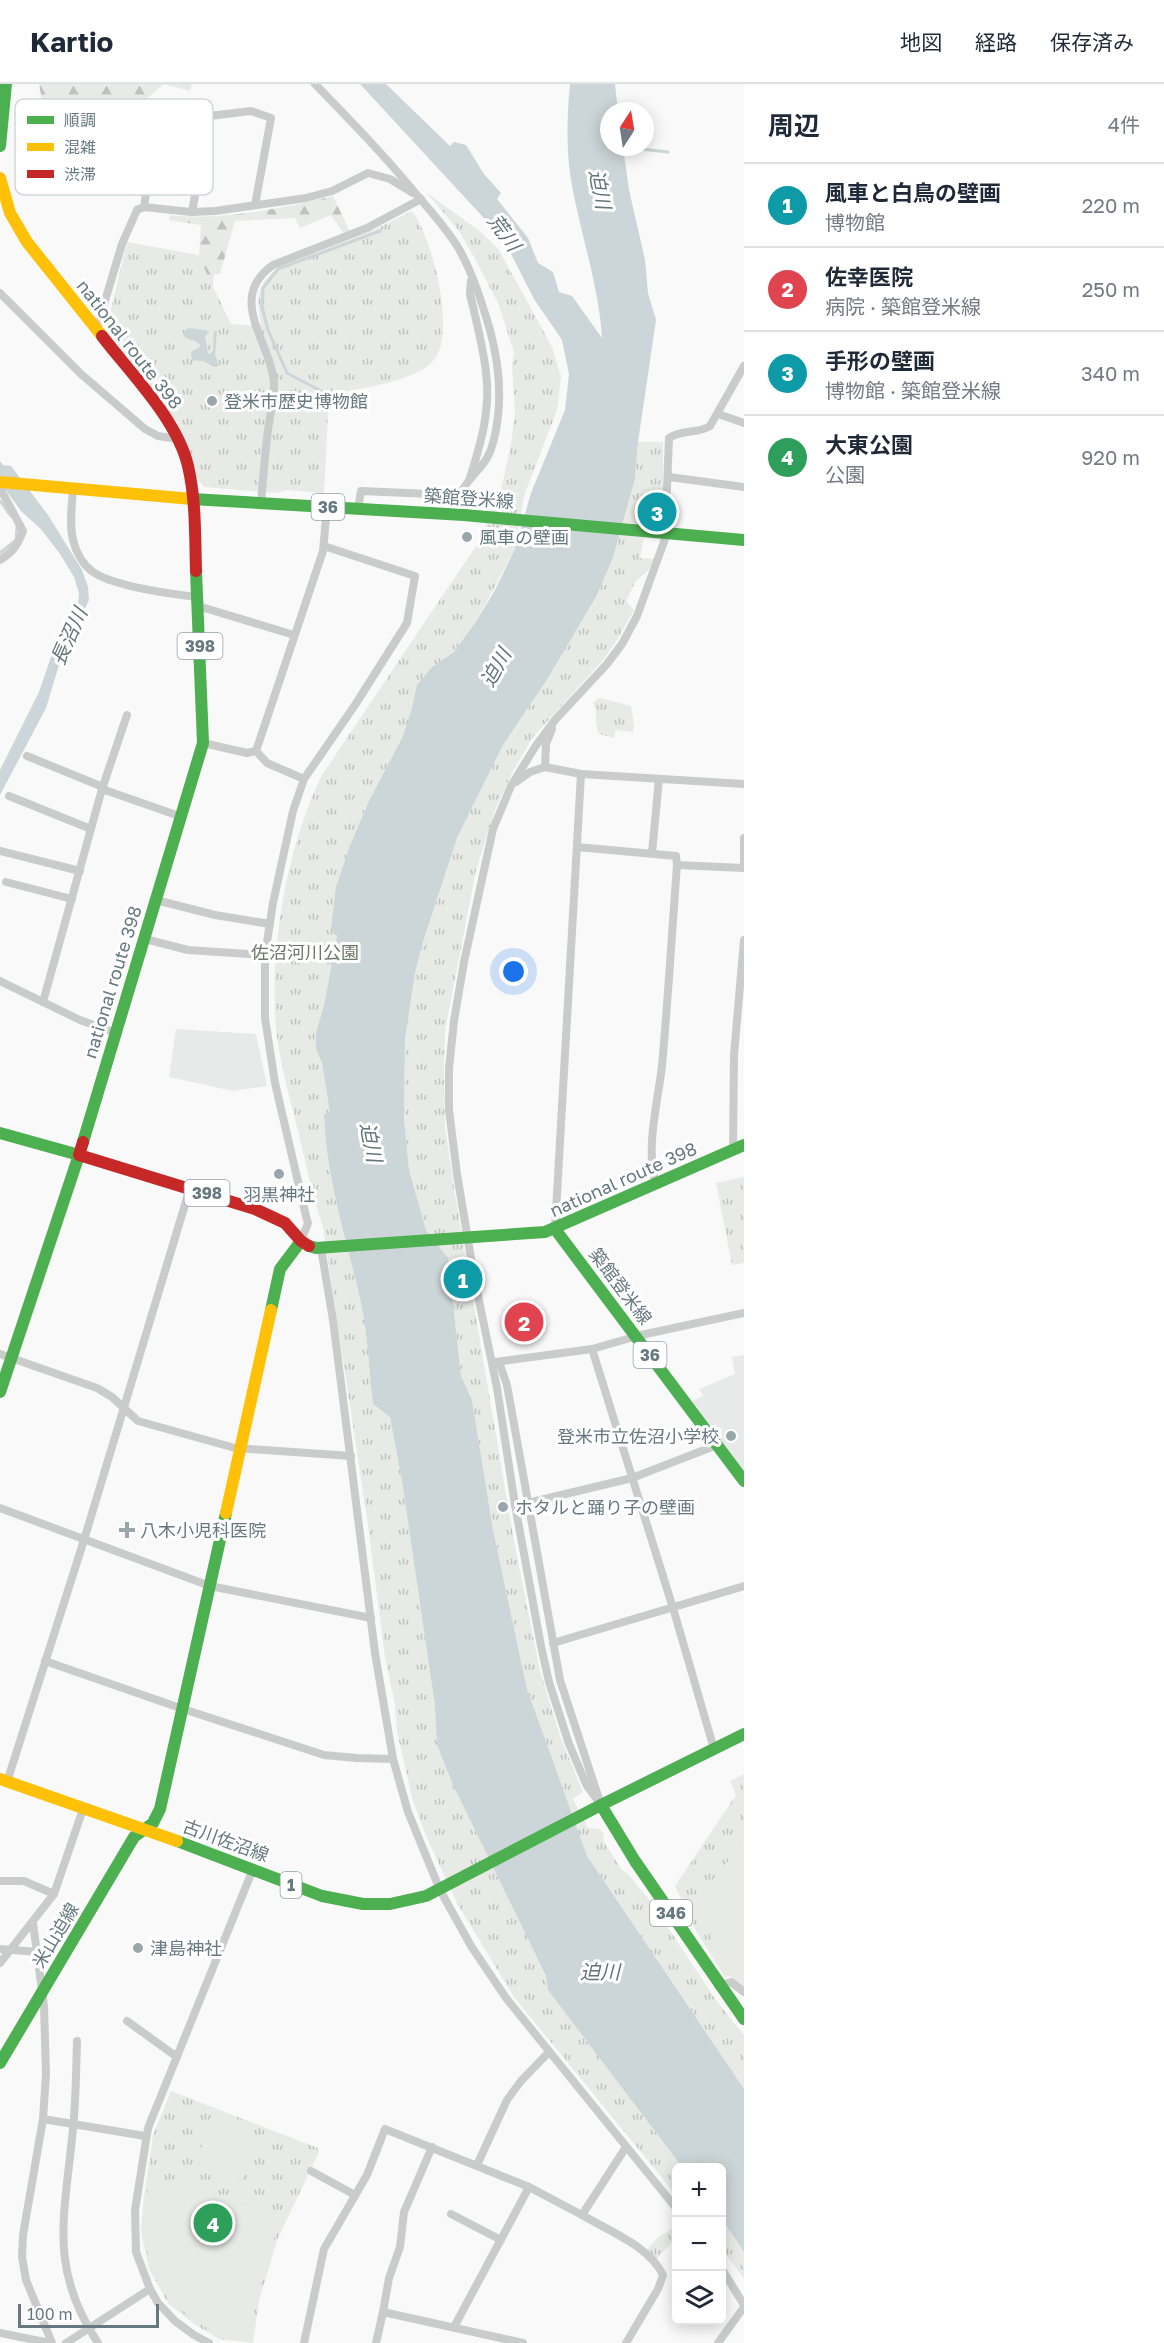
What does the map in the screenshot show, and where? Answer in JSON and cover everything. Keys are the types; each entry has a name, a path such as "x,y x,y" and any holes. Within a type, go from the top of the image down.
{"main road":[{"path":"0,146 6,84"},
{"name":"national route 398","path":"0,178 2,201 27,242 96,331 152,397 178,439 188,465 192,499 203,743 78,1155 255,1209 285,1223 303,1236 307,1246 325,1248 545,1232 738,1148"},
{"name":"築館登米線","path":"0,482 261,504 464,515 744,540"},
{"path":"0,1134 78,1155 5,1356 0,1392"},
{"name":"築館登米線","path":"555,1229 744,1481"},
{"name":"米山迫線","path":"0,2063 134,1838 153,1823 160,1809 280,1269 303,1236"},
{"name":"古川佐沼線","path":"4,1781 337,1900 368,1905 401,1903 441,1889 597,1807 744,1734"},
{"name":"346","path":"597,1807 718,1986 744,2019"}],"street":[{"path":"315,84 394,167 449,235 471,275 496,356 498,423 490,456 470,478 464,489 453,495 361,491 358,509"},
{"path":"213,116 251,111 271,118 255,205"},
{"path":"96,331 122,244 137,210 144,207 192,212 215,211 306,198 332,191 369,173 390,179 420,198"},
{"path":"144,207 146,195"},
{"path":"192,212 195,195"},
{"path":"261,504 274,383 254,322 252,309 256,283 273,265 367,228 420,198"},
{"path":"0,293 81,374 145,429 158,436 178,439"},
{"path":"597,1807 580,1773 549,1682 519,1526 496,1362 468,1239 449,1110 451,1044 481,876 493,829 511,786 555,720 607,664 622,644 641,606 664,544 666,532 669,438 680,432 706,429 718,414 744,366"},
{"path":"718,414 744,423"},
{"path":"669,477 744,487"},
{"path":"0,488 23,531 18,544 10,554 0,560"},
{"path":"73,489 72,539 82,561 91,571 102,577 198,602 294,634"},
{"path":"256,751 324,546 327,507"},
{"path":"303,1236 306,1216 275,1083 265,1018 265,955 270,924 293,811 304,779 407,623 415,576 324,546"},
{"path":"43,1002 103,788 127,716"},
{"path":"544,767 546,744 555,720"},
{"path":"203,743 247,753 256,751"},
{"path":"256,751 267,763 304,779"},
{"path":"27,756 103,788 182,817"},
{"path":"511,786 530,772 544,767 581,774 744,784"},
{"path":"555,1229 581,774"},
{"path":"652,853 659,779"},
{"path":"9,796 91,829"},
{"path":"744,838 744,863"},
{"path":"576,847 676,856 662,1066 655,1112 652,1167 656,1184"},
{"path":"0,851 80,871"},
{"path":"677,865 744,868"},
{"path":"6,882 72,899"},
{"path":"156,900 215,915 270,924"},
{"path":"144,939 188,950 265,955"},
{"path":"738,1148 734,1055 744,940"},
{"path":"0,981 80,1020 116,1033"},
{"path":"4,1781 84,1540 190,1188"},
{"path":"325,1248 322,1254 333,1320 371,1618 393,1759 408,1812 441,1889 471,1946 500,1989 672,2203"},
{"path":"496,1362 592,1349 744,1313"},
{"path":"592,1349 673,1608 714,1749"},
{"path":"5,1356 97,1388 138,1420 239,1448 351,1456"},
{"path":"496,1362 507,1385 560,1680 597,1807"},
{"path":"528,1503 632,1478 717,1445"},
{"path":"0,1508 210,1586 371,1618"},
{"path":"553,1643 743,1588"},
{"path":"45,1661 324,1755 393,1759"},
{"path":"0,1963 54,1894 83,1809"},
{"path":"209,2343 175,2321 158,2303 138,2260 134,2230 145,2136 253,1869"},
{"path":"0,1881 24,1881 54,1894"},
{"path":"0,2333 51,2342 27,2280 22,2257 23,2235 44,2120 46,2045 44,2006 33,1923"},
{"path":"0,1949 38,1952"},
{"path":"718,1986 732,1982 744,1992"},
{"path":"127,2021 177,2057"},
{"path":"77,2041 74,2124 62,2221 63,2252 69,2283 88,2328 98,2343"},
{"path":"477,2165 507,2100 521,2081 549,2052"},
{"path":"44,2120 145,2136"},
{"path":"304,2343 324,2249 373,2161 384,2129 529,2187 642,2250 659,2267 663,2275 658,2289 626,2343"},
{"path":"376,2343 389,2278 400,2247 404,2212 432,2147"},
{"path":"582,2215 626,2147"},
{"path":"311,2171 355,2194"},
{"path":"454,2327 529,2187"},
{"path":"451,2214 501,2240"},
{"path":"718,2343 744,2306 724,2271"},
{"path":"66,2343 150,2289"},
{"path":"383,2312 523,2343"}],"shaded area":[{"path":"176,1029 256,1034 267,1086 233,1091 169,1077"},
{"name":"登米市立佐沼小学校","path":"744,1355 744,1471 692,1401 703,1396 699,1389 735,1374 732,1357"}],"green space":[{"path":"39,84 164,84 146,99 42,99"},
{"path":"164,84 192,84 190,91"},
{"name":"佐沼河川公園","path":"426,192 482,233 499,250 552,347 561,377 557,410 524,496 515,549 477,620 454,652 432,667 403,736 369,801 351,843 337,936 324,1005 316,1033 316,1049 322,1063 330,1113 324,1115 329,1163 361,1303 373,1404 390,1417 402,1481 435,1706 437,1745 453,1785 546,1976 548,1990 679,2163 672,2163 672,2190 514,1997 458,1905 426,1836 413,1801 397,1732 395,1704 385,1657 368,1525 323,1227 286,1084 276,1028 275,965 283,898 299,833 310,803 322,775 478,543 501,490 515,412 512,365 514,353 498,303 459,231"},
{"path":"333,196 350,232 345,235 331,215 300,228 295,218 235,221 220,274 214,274 209,327 198,275 201,225 169,220 170,215 230,215 273,209"},
{"path":"412,211 427,241 439,283 443,326 436,357 417,372 403,378 371,387 329,394 324,493 287,490 276,493 204,487 196,477 177,422 106,330 127,242 198,255 231,324 261,326 258,301 261,287 278,268 378,228"},
{"path":"638,442 663,442 663,501 650,506 640,558 655,559 651,568 636,581 626,601 634,610 619,637 604,659 533,737 513,771 495,810 476,870 445,1031 445,1127 514,1541 540,1671 561,1739 583,1792 573,1799 588,1828 600,1829 604,1834 603,1840 621,1869 629,1875 651,1902 716,2000 744,2035 744,2089 586,1856 527,1689 493,1530 472,1400 461,1376 448,1258 426,1230 409,1170 404,1118 405,1039 415,973 457,838 503,745 548,678 596,597 613,559 635,479"},
{"path":"600,698 631,706 633,732 616,730 614,738 599,734 593,702"},
{"path":"744,1177 744,1263 732,1265 716,1183"},
{"path":"744,1774 744,1991 730,1976 725,1977 696,1931 675,1886 736,1795 730,1781"},
{"path":"744,1842 744,1978 724,1959 712,1940 705,1918 703,1891"},
{"path":"171,2091 318,2148 319,2152 277,2240 259,2301 253,2343 219,2339 194,2324 168,2303 149,2269 141,2231 144,2196 153,2135"},
{"path":"207,2120 251,2130 242,2180 197,2170"},
{"path":"149,2177 272,2213 278,2228 260,2284 249,2341 220,2337 170,2302 152,2267 146,2247"},
{"path":"726,2225 744,2252 744,2279 726,2254"},
{"path":"672,2229 672,2242 654,2262 644,2253 657,2238"}],"water":[{"name":"迫川","path":"360,84 386,84 450,146 454,142 466,145 484,174 501,193 497,199 528,238 538,263 553,272 559,292 572,296 602,338 597,298 569,168 568,108 570,84 615,84 617,102 600,102 600,156 624,156 629,190 645,260 648,293 656,320 638,442 635,479 613,558 596,597 548,678 503,745 457,838 422,945 415,973 405,1039 404,1118 409,1170 426,1230 448,1258 461,1376 472,1400 493,1530 527,1689 587,1856 744,2089 744,2252 726,2225 726,2163 679,2163 548,1990 546,1976 453,1785 437,1745 435,1706 402,1481 390,1417 373,1404 363,1315 338,1209 326,1138 324,1114 330,1113 322,1063 316,1049 316,1033 324,1005 337,936 331,929 336,887 369,801 403,736 417,685 432,667 454,652 495,590 515,549 531,493 565,410 569,374 562,340 534,299 508,248 494,229"},
{"path":"190,328 209,331 205,337 210,354 213,351 214,331 217,331 215,355 219,366 214,367 203,361 192,360 191,352 201,346 183,335 184,331"},
{"name":"長沼川","path":"0,461 3,465 11,466 48,515 82,570 88,587 89,600 60,662 46,708 0,795 0,770 39,692 51,657 78,606 79,593 74,577 60,554 41,529 21,511 0,482"}],"waterway":[{"path":"654,150 668,152"},
{"path":"323,392 287,373 268,330 262,307 263,288 278,269 380,231"},
{"path":"0,501 11,516"},
{"path":"0,553 16,540 17,527"}],"traffic: fast":[{"path":"0,146 6,84"},
{"path":"192,499 464,515 744,540"},
{"path":"83,1142 203,743 196,571"},
{"path":"0,1133 79,1155 0,1392"},
{"path":"309,1246 316,1248 545,1232 744,1145"},
{"path":"555,1229 744,1481"},
{"path":"271,1310 280,1269 301,1241"},
{"path":"0,2063 134,1837 153,1823 160,1809 226,1513"},
{"path":"744,1734 601,1805 635,1861 744,2019"},
{"path":"177,1841 322,1896 363,1904 390,1904 426,1896 601,1805"}],"traffic: slow":[{"path":"0,178 10,213 27,242 102,336"},
{"path":"0,482 192,499"},
{"path":"226,1513 271,1310"},
{"path":"0,1779 177,1841"}],"traffic: jam":[{"path":"102,336 164,414 182,448 188,466 195,518 196,571"},
{"path":"83,1142 79,1155 255,1209 285,1223 301,1241 309,1246"}],"place":[{"name":"登米市歴史博物館","path":"212,401"},
{"name":"手形の壁画","path":"657,512"},
{"name":"風車の壁画","path":"467,537"},
{"name":"羽黒神社","path":"279,1174"},
{"name":"風車と白鳥の壁画","path":"463,1279"},
{"name":"佐幸医院","path":"524,1322"},
{"name":"登米市立佐沼小学校","path":"731,1436"},
{"name":"ホタルと踊り子の壁画","path":"503,1507"},
{"name":"八木小児科医院","path":"127,1530"},
{"name":"津島神社","path":"138,1948"},
{"name":"大東公園","path":"213,2223"}],"water label":[{"name":"荒川","path":"505,232"}]}
